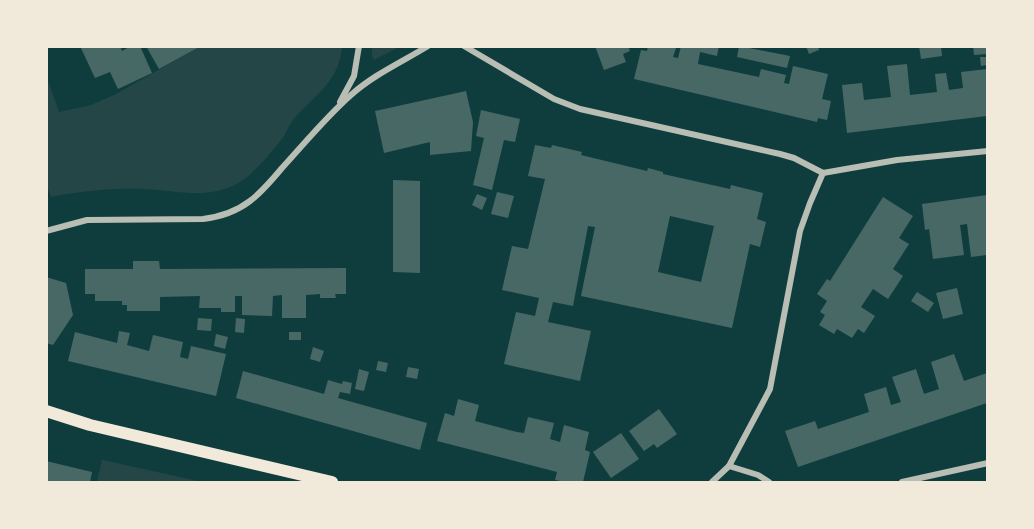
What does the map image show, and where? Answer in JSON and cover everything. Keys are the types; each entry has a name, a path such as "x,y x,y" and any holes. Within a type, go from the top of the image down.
{"main road":[{"path":"46,411 90,425 332,483"}],"street":[{"path":"336,108 354,76 359,46"},
{"path":"46,231 87,220 203,219 237,208 249,202 264,188 336,108 369,80 428,46"},
{"path":"464,46 554,99 580,109 780,154 823,173 897,160 987,151"},
{"path":"712,483 729,466 770,389 800,231 823,173"},
{"path":"902,483 987,463"},
{"path":"729,466 758,475 769,483"}],"shaded area":[{"path":"201,46 342,47 340,59 331,79 293,120 284,136 264,161 240,182 228,188 204,193 119,189 51,197 46,182 47,78 59,112 91,105 114,95"},
{"path":"372,46 399,47 374,60"},
{"path":"103,460 202,482 97,482"}],"building":[{"path":"80,46 120,46 122,51 131,46 140,46 152,73 118,89 110,72 95,78"},
{"path":"146,46 201,46 159,69"},
{"path":"595,46 628,46 630,51 623,54 626,62 604,70"},
{"path":"648,46 676,48 673,57 678,58 681,46 719,46 717,56 700,52 698,64 759,77 761,69 786,75 784,83 789,84 793,66 828,74 822,99 831,101 827,120 818,118 817,122 634,79 641,50 647,51"},
{"path":"739,46 790,56 787,68 737,57"},
{"path":"806,46 818,46 819,50 809,54"},
{"path":"919,46 941,46 942,56 921,59"},
{"path":"973,46 987,46 987,54 974,55"},
{"path":"980,57 987,57 987,65 981,66"},
{"path":"907,64 910,95 937,92 935,74 946,73 949,90 963,88 961,72 987,69 987,116 847,133 842,85 862,83 864,100 891,97 887,66"},
{"path":"466,91 473,122 471,151 430,155 430,142 384,153 375,111"},
{"path":"481,110 520,119 515,142 504,140 492,190 473,185 484,138 476,136"},
{"path":"535,145 551,148 552,145 582,152 581,155 647,171 648,168 663,172 663,174 730,189 731,185 763,193 757,219 766,222 760,247 750,244 732,328 581,296 595,227 588,226 573,306 553,302 548,322 591,331 580,381 504,364 516,312 535,316 539,298 502,290 512,246 528,249 545,179 528,176","holes":["670,216 714,226 701,282 658,272"]},
{"path":"393,180 420,181 420,273 393,272"},
{"path":"497,192 514,196 508,218 491,214"},
{"path":"477,194 487,198 482,210 472,205"},
{"path":"987,195 987,255 971,257 967,224 960,225 964,255 933,259 929,229 925,230 922,204"},
{"path":"883,197 913,216 899,238 909,244 893,269 903,276 888,299 873,289 861,307 875,316 864,333 858,329 852,338 837,329 834,334 819,325 825,315 820,312 827,301 817,294 827,279 830,281"},
{"path":"133,261 159,261 160,269 346,268 346,294 335,294 336,298 320,298 320,294 306,295 306,318 282,318 282,295 273,296 272,316 242,315 242,296 235,296 235,312 221,312 221,308 199,308 200,296 160,297 160,311 127,311 127,305 122,305 122,301 95,301 95,294 85,294 85,269 133,269"},
{"path":"46,277 66,283 73,315 53,345 46,343"},
{"path":"957,288 963,314 943,319 936,293"},
{"path":"917,292 934,303 928,312 911,301"},
{"path":"198,318 212,319 211,331 197,330"},
{"path":"236,318 245,319 244,333 235,332"},
{"path":"119,331 130,333 127,345 149,351 153,335 183,342 180,357 188,359 191,346 226,354 216,396 68,361 75,332 117,343"},
{"path":"289,332 301,332 301,340 289,340"},
{"path":"216,334 228,337 225,349 214,346"},
{"path":"313,347 324,351 320,362 310,359"},
{"path":"954,354 964,381 987,373 987,403 798,467 785,431 815,421 818,429 869,412 864,394 886,387 891,405 901,402 892,377 916,369 924,394 939,389 931,362"},
{"path":"378,361 388,363 386,372 376,370"},
{"path":"408,367 419,369 417,379 406,377"},
{"path":"359,369 369,372 364,391 355,389"},
{"path":"243,371 324,394 328,380 342,384 343,381 352,383 350,394 340,392 338,398 427,423 420,450 236,398"},
{"path":"458,399 479,405 475,421 517,432 524,433 528,417 554,423 550,439 560,442 564,425 589,432 585,450 590,452 583,482 555,480 557,472 437,441 445,413 454,416"},
{"path":"659,409 677,434 657,448 654,444 644,451 629,431"},
{"path":"621,433 639,459 611,478 593,452"},
{"path":"46,461 92,472 90,482 46,482"}]}
